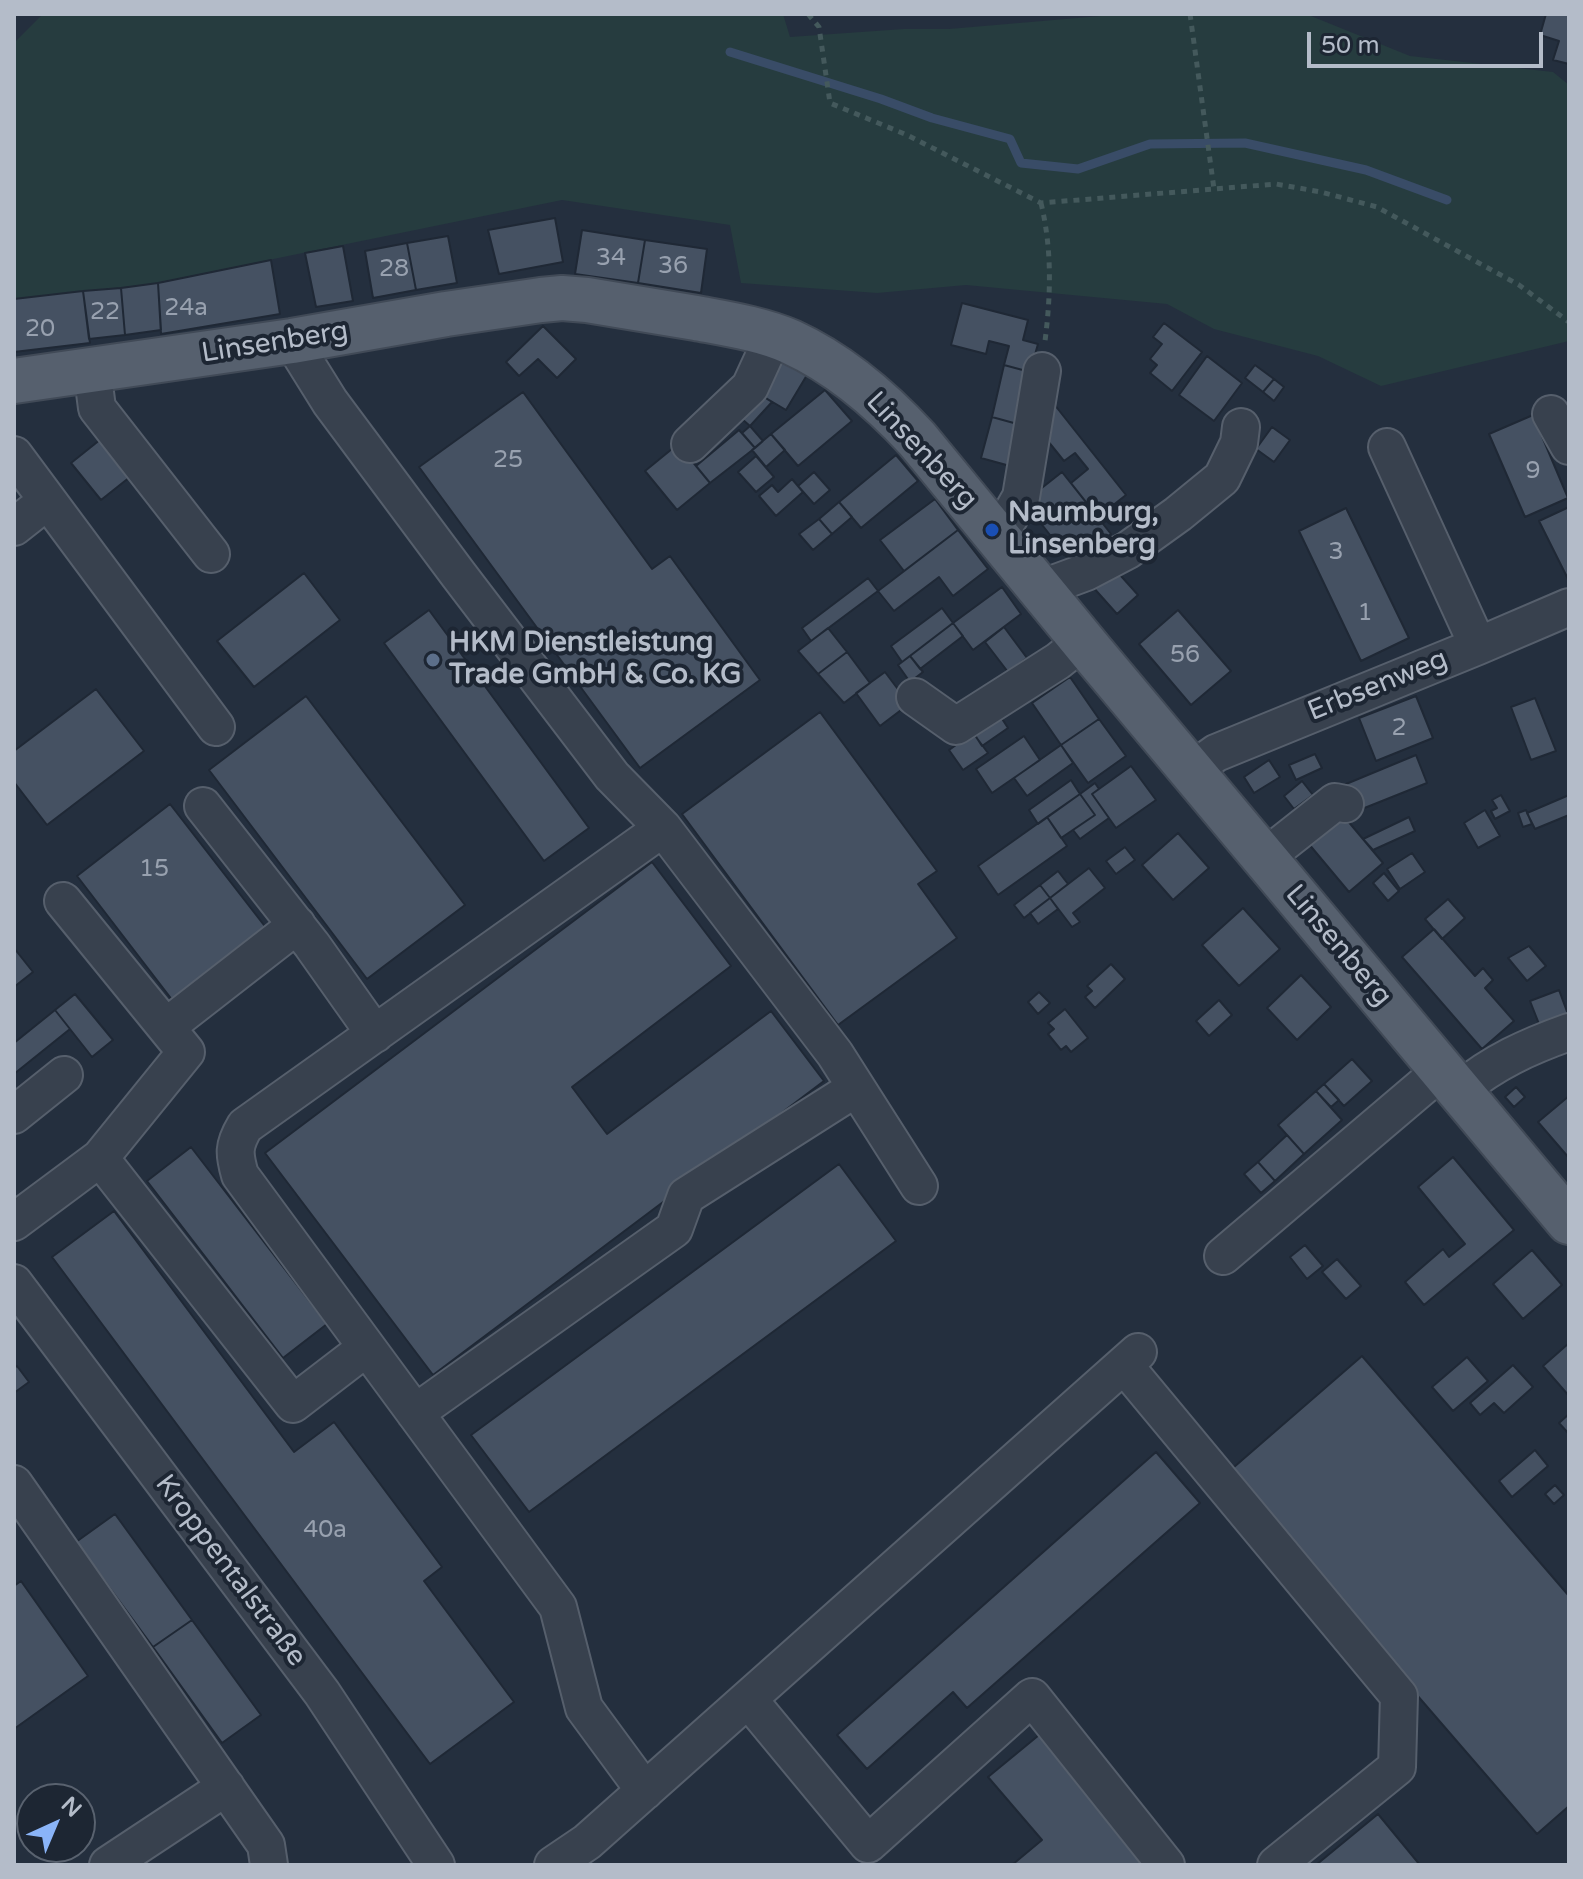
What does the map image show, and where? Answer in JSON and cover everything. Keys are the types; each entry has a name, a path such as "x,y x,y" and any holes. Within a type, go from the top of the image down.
{"main road":[{"name":"Linsenberg","path":"14,381 562,298 736,325 770,334 812,353 871,394 917,439 1569,1222"}],"street":[{"path":"690,444 750,387 767,350 770,334"},
{"path":"292,341 330,402 458,574 612,776 663,828 835,1054 919,1186"},
{"path":"92,369 97,408 211,554"},
{"path":"992,530 1009,518 1021,497 1042,371"},
{"path":"1551,414 1569,446"},
{"path":"1040,589 1086,572 1128,550 1178,514 1222,478 1239,443 1241,427"},
{"path":"1387,447 1478,646"},
{"path":"14,455 216,727"},
{"path":"14,527 47,501"},
{"name":"Erbsenweg","path":"1191,771 1216,753 1569,607"},
{"path":"915,697 956,726 1087,646"},
{"path":"1007,710 1087,646"},
{"path":"1264,858 1335,802 1345,804"},
{"path":"203,806 297,925 375,1034"},
{"path":"645,1791 584,1708 558,1607 240,1175 235,1157 236,1141 245,1126 663,828"},
{"path":"14,1222 100,1158 186,1052 63,901"},
{"path":"166,1027 297,925"},
{"path":"1223,1256 1451,1080 1476,1076 1502,1060 1569,1032"},
{"path":"14,1115 64,1075"},
{"path":"415,1413 674,1229 686,1196 856,1088"},
{"path":"100,1158 293,1404 366,1348"},
{"name":"Kroppentalstraße","path":"14,1283 322,1693 436,1865"},
{"path":"553,1865 587,1842 1131,1358 1399,1696 1397,1767 1276,1865"},
{"path":"14,1484 266,1845 269,1865"},
{"path":"748,1699 868,1844 1032,1697 1166,1865"},
{"path":"108,1865 226,1787"}],"path":[{"path":"808,14 819,27 830,103 907,135 1041,203 1276,184 1321,192 1377,207 1519,285 1569,322"},
{"path":"1190,14 1214,189"},
{"path":"1041,203 1050,254 1049,306 1042,371"}],"green space":[{"path":"43,14 783,14 790,37 949,29 1124,14 1306,14 1410,56 1553,72 1569,85 1569,341 1381,386 1318,356 1214,329 1167,304 966,285 877,293 741,283 730,225 562,200 151,284 14,299 14,43"}],"building":[{"path":"1546,14 1569,14 1569,64 1553,60 1559,41 1540,35"},
{"path":"555,218 563,262 499,274 488,230"},
{"path":"582,230 645,240 638,283 575,274"},
{"path":"448,236 457,283 416,290 407,243"},
{"path":"645,240 707,249 701,293 638,283"},
{"path":"407,243 416,290 373,298 365,251"},
{"path":"343,246 353,301 316,307 305,253"},
{"path":"271,260 280,314 161,334 158,283"},
{"path":"158,283 161,330 125,335 121,288"},
{"path":"121,288 125,335 89,339 83,291"},
{"path":"83,291 90,343 14,352 14,299"},
{"path":"962,303 1028,320 1023,340 1038,344 1030,372 1004,365 1009,346 989,341 986,354 951,345"},
{"path":"1164,323 1202,352 1172,391 1150,373 1157,365 1150,359 1162,344 1153,337"},
{"path":"543,326 576,359 557,378 538,359 519,376 506,362"},
{"path":"775,356 807,375 786,410 754,391"},
{"path":"1207,356 1242,383 1214,421 1179,395"},
{"path":"1004,365 1030,372 1021,425 992,417"},
{"path":"1255,365 1274,379 1263,392 1245,378"},
{"path":"1274,379 1284,387 1274,401 1263,392"},
{"path":"825,390 852,421 798,466 771,434"},
{"path":"754,391 772,402 750,426 735,413"},
{"path":"523,392 652,569 670,556 760,680 640,768 419,467"},
{"path":"1050,399 1126,495 1098,517 1071,483 1088,469 1075,453 1064,461 1039,430 1053,419 1042,405"},
{"path":"1533,415 1568,498 1525,517 1489,434"},
{"path":"992,417 1021,425 1010,466 981,458"},
{"path":"750,426 763,441 755,448 742,433"},
{"path":"1272,427 1290,440 1274,462 1256,449"},
{"path":"739,430 755,448 710,483 696,466"},
{"path":"111,431 140,469 101,500 71,463"},
{"path":"771,434 785,450 766,467 752,450"},
{"path":"678,444 710,483 677,510 645,471"},
{"path":"896,455 918,481 861,528 839,502"},
{"path":"756,456 774,477 756,492 738,472"},
{"path":"814,472 830,490 814,504 798,486"},
{"path":"1062,472 1111,534 1073,564 1024,502"},
{"path":"792,479 803,492 776,516 759,496 772,485 778,492"},
{"path":"935,499 958,530 904,571 880,540"},
{"path":"839,502 852,517 832,534 819,519"},
{"path":"1569,507 1569,581 1539,521"},
{"path":"1346,508 1409,638 1361,661 1299,531"},
{"path":"819,519 832,534 813,550 799,534"},
{"path":"958,530 988,569 953,596 939,577 894,611 878,591"},
{"path":"1113,567 1138,595 1117,614 1092,586"},
{"path":"304,573 340,620 254,687 217,641"},
{"path":"868,578 878,591 811,641 802,628"},
{"path":"1002,587 1021,614 973,650 953,623"},
{"path":"942,608 953,623 902,662 891,646"},
{"path":"429,610 589,828 544,861 384,643"},
{"path":"1178,610 1231,671 1191,705 1139,644"},
{"path":"953,623 963,636 920,669 910,656"},
{"path":"1004,627 1027,658 1008,672 985,642"},
{"path":"828,628 847,652 818,674 798,651"},
{"path":"847,652 870,683 844,703 818,674"},
{"path":"910,656 923,672 910,682 898,665"},
{"path":"885,672 909,704 880,726 856,693"},
{"path":"1070,677 1099,719 1061,745 1032,703"},
{"path":"96,689 144,751 47,825 14,782 14,751"},
{"path":"306,696 465,905 367,979 209,770"},
{"path":"1416,696 1433,738 1376,761 1359,718"},
{"path":"1535,698 1556,751 1531,760 1511,707"},
{"path":"997,711 1008,728 982,746 971,729"},
{"path":"820,712 937,871 918,884 957,938 838,1025 682,814"},
{"path":"1099,719 1126,756 1088,783 1061,745"},
{"path":"973,733 988,753 963,770 949,750"},
{"path":"1024,736 1040,760 992,793 976,769"},
{"path":"1061,745 1073,763 1027,796 1014,778"},
{"path":"1315,754 1322,768 1296,780 1289,765"},
{"path":"1416,755 1427,783 1357,811 1346,784"},
{"path":"1269,760 1280,777 1254,793 1244,777"},
{"path":"1131,766 1156,800 1116,828 1092,794"},
{"path":"1071,780 1080,794 1038,824 1029,810"},
{"path":"1302,781 1313,795 1294,809 1284,796"},
{"path":"1095,783 1099,789 1092,794 1109,818 1080,839 1073,830 1095,815 1080,794"},
{"path":"1080,794 1095,815 1061,838 1047,817"},
{"path":"1501,795 1510,811 1495,819 1491,811 1497,808 1492,800"},
{"path":"1569,795 1569,815 1535,829 1527,813"},
{"path":"170,804 267,929 173,1001 77,876"},
{"path":"1485,810 1500,836 1478,848 1464,823"},
{"path":"1526,810 1532,824 1523,827 1518,813"},
{"path":"1342,814 1383,863 1349,892 1308,843"},
{"path":"1047,817 1067,846 998,895 978,866"},
{"path":"1409,817 1415,831 1373,850 1363,839"},
{"path":"1178,833 1209,868 1173,900 1142,865"},
{"path":"1125,847 1135,860 1116,874 1106,861"},
{"path":"1412,853 1425,872 1400,889 1387,869"},
{"path":"652,862 731,966 572,1087 607,1134 771,1011 824,1081 433,1375 265,1153"},
{"path":"1089,868 1105,888 1073,913 1080,922 1072,927 1050,898"},
{"path":"1058,871 1068,884 1050,898 1040,885"},
{"path":"1384,873 1399,891 1388,901 1373,883"},
{"path":"1040,885 1050,898 1024,918 1014,905"},
{"path":"1050,898 1058,909 1038,924 1030,913"},
{"path":"1448,899 1465,918 1442,939 1425,919"},
{"path":"1243,908 1280,949 1239,986 1202,945"},
{"path":"1434,929 1475,976 1483,968 1493,980 1485,988 1514,1021 1482,1049 1402,957"},
{"path":"1529,946 1546,966 1527,981 1508,958"},
{"path":"14,948 33,972 14,987"},
{"path":"1111,964 1125,979 1095,1008 1085,997 1092,991 1087,986"},
{"path":"1301,975 1331,1007 1297,1040 1267,1008"},
{"path":"1559,990 1569,1017 1541,1029 1530,1001"},
{"path":"1039,992 1050,1003 1038,1014 1028,1002"},
{"path":"75,994 113,1040 92,1057 55,1010"},
{"path":"1219,1000 1232,1015 1209,1036 1196,1021"},
{"path":"1065,1009 1088,1038 1071,1052 1066,1046 1061,1050 1048,1034 1054,1029 1048,1023"},
{"path":"55,1010 70,1029 14,1074 14,1043"},
{"path":"1352,1059 1372,1081 1344,1106 1324,1084"},
{"path":"1324,1084 1339,1100 1331,1107 1316,1091"},
{"path":"1516,1087 1525,1097 1514,1107 1505,1097"},
{"path":"1316,1091 1342,1120 1304,1154 1278,1125"},
{"path":"1569,1096 1569,1158 1538,1122"},
{"path":"1287,1135 1304,1154 1275,1181 1258,1162"},
{"path":"191,1147 327,1324 283,1358 147,1181"},
{"path":"1453,1157 1514,1230 1424,1305 1405,1282 1443,1249 1449,1257 1465,1244 1418,1187"},
{"path":"1258,1162 1275,1181 1261,1193 1244,1174"},
{"path":"839,1164 896,1241 529,1512 471,1435"},
{"path":"114,1211 294,1452 334,1422 442,1567 424,1581 514,1702 430,1764 52,1257"},
{"path":"1305,1245 1323,1266 1307,1279 1290,1257"},
{"path":"1532,1250 1562,1285 1523,1319 1493,1284"},
{"path":"1337,1259 1361,1286 1346,1299 1322,1272"},
{"path":"1569,1343 1569,1396 1543,1366"},
{"path":"1362,1356 1569,1596 1569,1806 1537,1834 1226,1474"},
{"path":"1467,1357 1488,1381 1453,1411 1432,1387"},
{"path":"1513,1365 1533,1387 1504,1413 1494,1403 1480,1415 1470,1403"},
{"path":"17,1366 29,1382 14,1393 14,1368"},
{"path":"1569,1414 1569,1434 1559,1423"},
{"path":"1535,1450 1548,1466 1512,1497 1499,1481"},
{"path":"1156,1452 1200,1503 967,1708 953,1692 867,1769 837,1735"},
{"path":"1555,1485 1564,1495 1554,1504 1545,1494"},
{"path":"115,1514 192,1620 153,1647 76,1542"},
{"path":"21,1581 88,1676 14,1729 14,1586"},
{"path":"192,1620 261,1715 222,1743 153,1647"},
{"path":"1039,1735 1149,1865 1012,1865 1042,1840 988,1777"},
{"path":"1378,1814 1420,1865 1316,1865"}],"waterway":[{"path":"730,52 932,118 1010,139 1021,163 1078,169 1150,144 1245,143 1366,170 1447,200"}],"place":[{"name":"Naumburg, Linsenberg","path":"992,530"},
{"name":"HKM Dienstleistung Trade GmbH & Co. KG","path":"433,660"}]}
